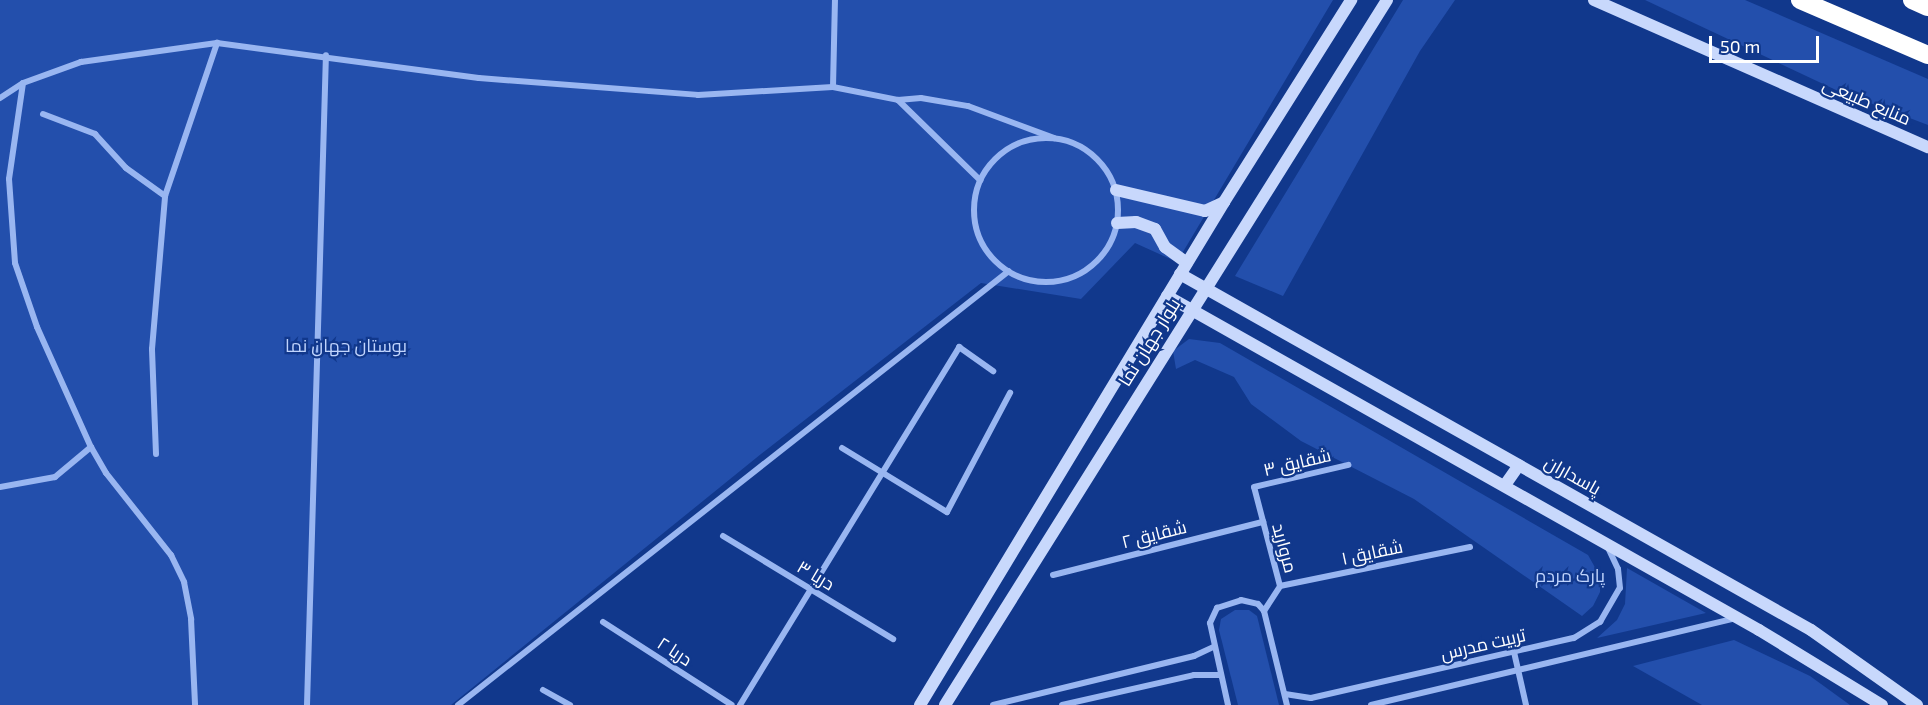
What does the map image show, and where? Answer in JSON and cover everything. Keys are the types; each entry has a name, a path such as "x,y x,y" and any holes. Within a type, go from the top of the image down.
{"highway":[{"path":"1800,0 1928,55"},
{"path":"1912,0 1928,7"}],"street":[{"path":"833,87 835,0"},
{"name":"بلوار جهان نما","path":"920,705 1224,202 1351,0"},
{"name":"بلوار جهان نما","path":"945,705 1204,287 1386,0"},
{"name":"منابع طبیعی","path":"1594,0 1928,147"},
{"path":"156,454 152,349 165,196 217,43"},
{"path":"0,98 23,83 81,62 217,43 326,55 479,78 698,95 833,87 898,99 921,98 968,106 1054,138 1075,143 1093,154 1107,170 1116,190 1117,223 1100,258 1085,271 1047,282 1009,272 993,258 978,231 975,200 980,180 993,162 1010,147 1032,140 1054,138"},
{"path":"307,705 326,55"},
{"path":"23,83 9,178 15,263 37,327 91,447 106,473 171,555 184,582 190,619 195,705"},
{"path":"898,99 980,180"},
{"path":"43,114 95,134 126,168 165,196"},
{"path":"1116,190 1205,210 1224,202"},
{"path":"1117,223 1136,222 1155,229 1165,248 1187,263"},
{"path":"458,705 1009,272"},
{"name":"پاسداران","path":"1180,274 1811,630 1917,705"},
{"path":"1167,296 1505,485 1882,705"},
{"path":"740,705 959,347 993,371"},
{"path":"842,448 947,512 1010,393"},
{"path":"0,488 55,477 91,447"},
{"name":"شقایق ۳","path":"1254,487 1348,465"},
{"path":"1505,485 1519,465"},
{"name":"مروارید","path":"1254,487 1280,586 1264,611"},
{"name":"شقایق ۲","path":"1053,575 1263,522"},
{"name":"دریا ۳","path":"723,536 893,639"},
{"name":"تربیت مدرس","path":"1285,694 1311,698 1574,638 1600,622 1620,588 1618,569 1606,544"},
{"name":"شقایق ۱","path":"1280,586 1470,547"},
{"path":"1228,705 1210,623 1217,608 1241,600 1258,604 1264,611 1287,705"},
{"name":"تربیت مدرس","path":"1371,705 1736,618"},
{"name":"دریا ۲","path":"603,622 732,705"},
{"path":"993,705 1194,656 1214,647"},
{"path":"1514,652 1526,705"},
{"path":"1062,705 1194,675 1221,675"},
{"path":"543,690 570,705"}],"green space":[{"name":"بوستان جهان نما","path":"0,0 1333,0 1177,262 1135,243 1081,299 981,283 761,454 451,705 0,705"},
{"path":"1403,0 1455,0 1420,51 1283,296 1235,276"},
{"path":"1645,0 1745,0 1928,79 1928,125 1836,90"},
{"name":"پارک مردم","path":"1189,339 1220,343 1588,555 1601,578 1600,592 1593,606 1582,616 1414,499 1301,441 1251,404 1234,377 1195,360 1176,369 1173,351"},
{"path":"1627,568 1706,613 1597,638 1617,620 1625,604"},
{"path":"1235,610 1249,610 1257,616 1279,705 1238,705 1219,630 1221,619"},
{"path":"1734,640 1810,676 1850,705 1702,705 1633,666"}]}
